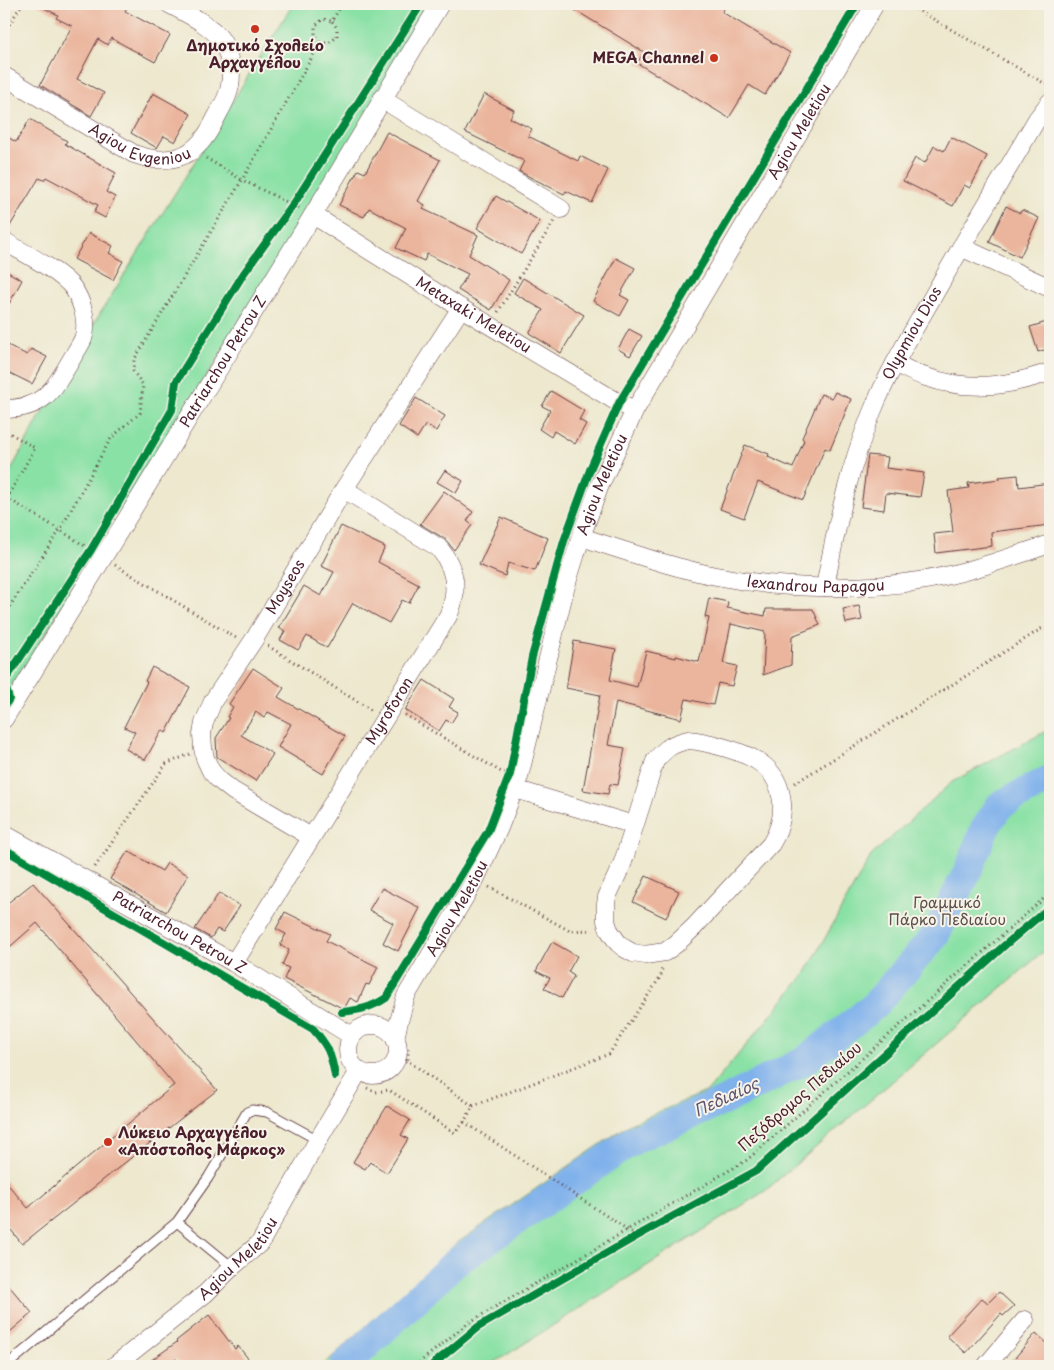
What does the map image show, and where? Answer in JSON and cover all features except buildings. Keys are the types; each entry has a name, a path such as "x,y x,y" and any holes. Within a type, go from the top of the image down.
{"street":[{"name":"Agiou Evgeniou","path":"4,76 134,154 151,160 180,157 202,142 208,134 228,95 230,63 222,41 215,33 169,4"},
{"name":"Patriarchou Petrou Z","path":"4,719 440,4"},
{"name":"Agiou Meletiou","path":"396,1032 406,996 475,880 499,828 511,782 519,778 565,589 600,485 635,410 875,4"},
{"name":"Olypmiou Dios","path":"825,587 836,530 858,452 872,412 894,363 1037,119 1049,92"},
{"path":"382,99 561,209"},
{"name":"Metaxaki Meletiou","path":"313,215 460,308 619,403 635,410"},
{"path":"4,242 57,273 67,281 73,288 82,306 85,329 83,338 56,386 44,398 32,405 4,409"},
{"path":"961,247 1050,288"},
{"name":"Moyseos","path":"312,837 233,791 211,771 205,758 202,734 207,712 255,638 344,489 460,308"},
{"path":"894,363 926,377 944,382 980,386 1002,385 1027,380 1050,372"},
{"name":"Myroforon","path":"234,963 452,607 454,581 447,558 439,548 344,489"},
{"name":"lexandrou Papagou","path":"582,537 715,576 783,585 825,587 867,586 920,581 951,574 1050,544"},
{"path":"688,740 702,741 743,753 758,760 770,770 781,791 781,821 777,834 771,844 676,944 665,952 645,956 633,953 618,943 609,930 606,921 607,897 623,862 655,761 664,750 674,744 688,740"},
{"path":"511,782 634,825"},
{"name":"Patriarchou Petrou Z","path":"4,834 234,963 352,1036"},
{"name":"Agiou Meletiou","path":"371,1025 406,996"},
{"path":"371,1025 377,1025 396,1032 402,1059 378,1074 356,1076 348,1055 348,1045 352,1036 360,1028 371,1025"},
{"name":"Agiou Meletiou","path":"114,1366 206,1293 260,1243 356,1076"},
{"path":"986,1366 1025,1320"}],"lane":[{"path":"6,1366 177,1222 208,1178 247,1112 252,1110 267,1112 318,1140"},
{"path":"177,1222 232,1267"}],"path":[{"path":"4,33 22,4"},
{"path":"332,21 342,4"},
{"path":"907,4 1049,92 1050,79"},
{"path":"323,19 332,21 337,28 336,37 329,42 320,43 314,35 315,26 323,19"},
{"path":"4,615 60,530 112,438 140,413 143,385 134,371 134,360 242,180 320,43"},
{"path":"192,150 242,180 313,215"},
{"path":"288,212 298,196"},
{"path":"490,325 561,209"},
{"path":"4,503 7,498"},
{"path":"85,558 95,541"},
{"path":"781,791 1041,629 1050,628"},
{"path":"255,638 388,713 503,773 511,782"},
{"path":"86,880 166,764 203,748"},
{"path":"511,782 512,764"},
{"path":"475,880 570,930 609,930"},
{"path":"356,1076 376,1092 389,1090 455,1133 473,1106 609,1054 661,976 665,952"},
{"path":"396,1032 408,1044 402,1059 473,1106"},
{"path":"464,1122 637,1236"},
{"path":"628,1241 645,1232"}],"green space":[{"path":"293,4 440,4 4,700 4,483 68,365"},
{"name":"Γραμμικό Πάρκο Πεδιαίου","path":"1050,729 1050,946 765,1191 489,1366 322,1366 457,1243 630,1124 708,1091 805,974 871,856 952,782"}],"waterway":[{"name":"Πεδιαίος","path":"344,1366 455,1263 635,1139 724,1101 804,1061 873,1007 934,937 969,869 984,830 1000,805 1050,779"}],"cycle path":[{"path":"4,707 9,699 4,682 91,550 172,410 176,382 244,273 293,205 421,4"},
{"path":"342,1012 365,1008 386,998 488,831 510,774 532,657 564,541 591,467 619,403 857,4"},
{"path":"4,849 313,1029 328,1050 335,1076"},
{"path":"431,1366 478,1327 637,1236 756,1171 1005,945 1050,907"}],"place":[{"name":"Δημοτικό Σχολείο Αρχαγγέλου","path":"255,29"},
{"name":"MEGA Channel","path":"714,58"},
{"name":"Λύκειο Αρχαγγέλου «Απόστολος Μάρκος»","path":"108,1142"}]}
